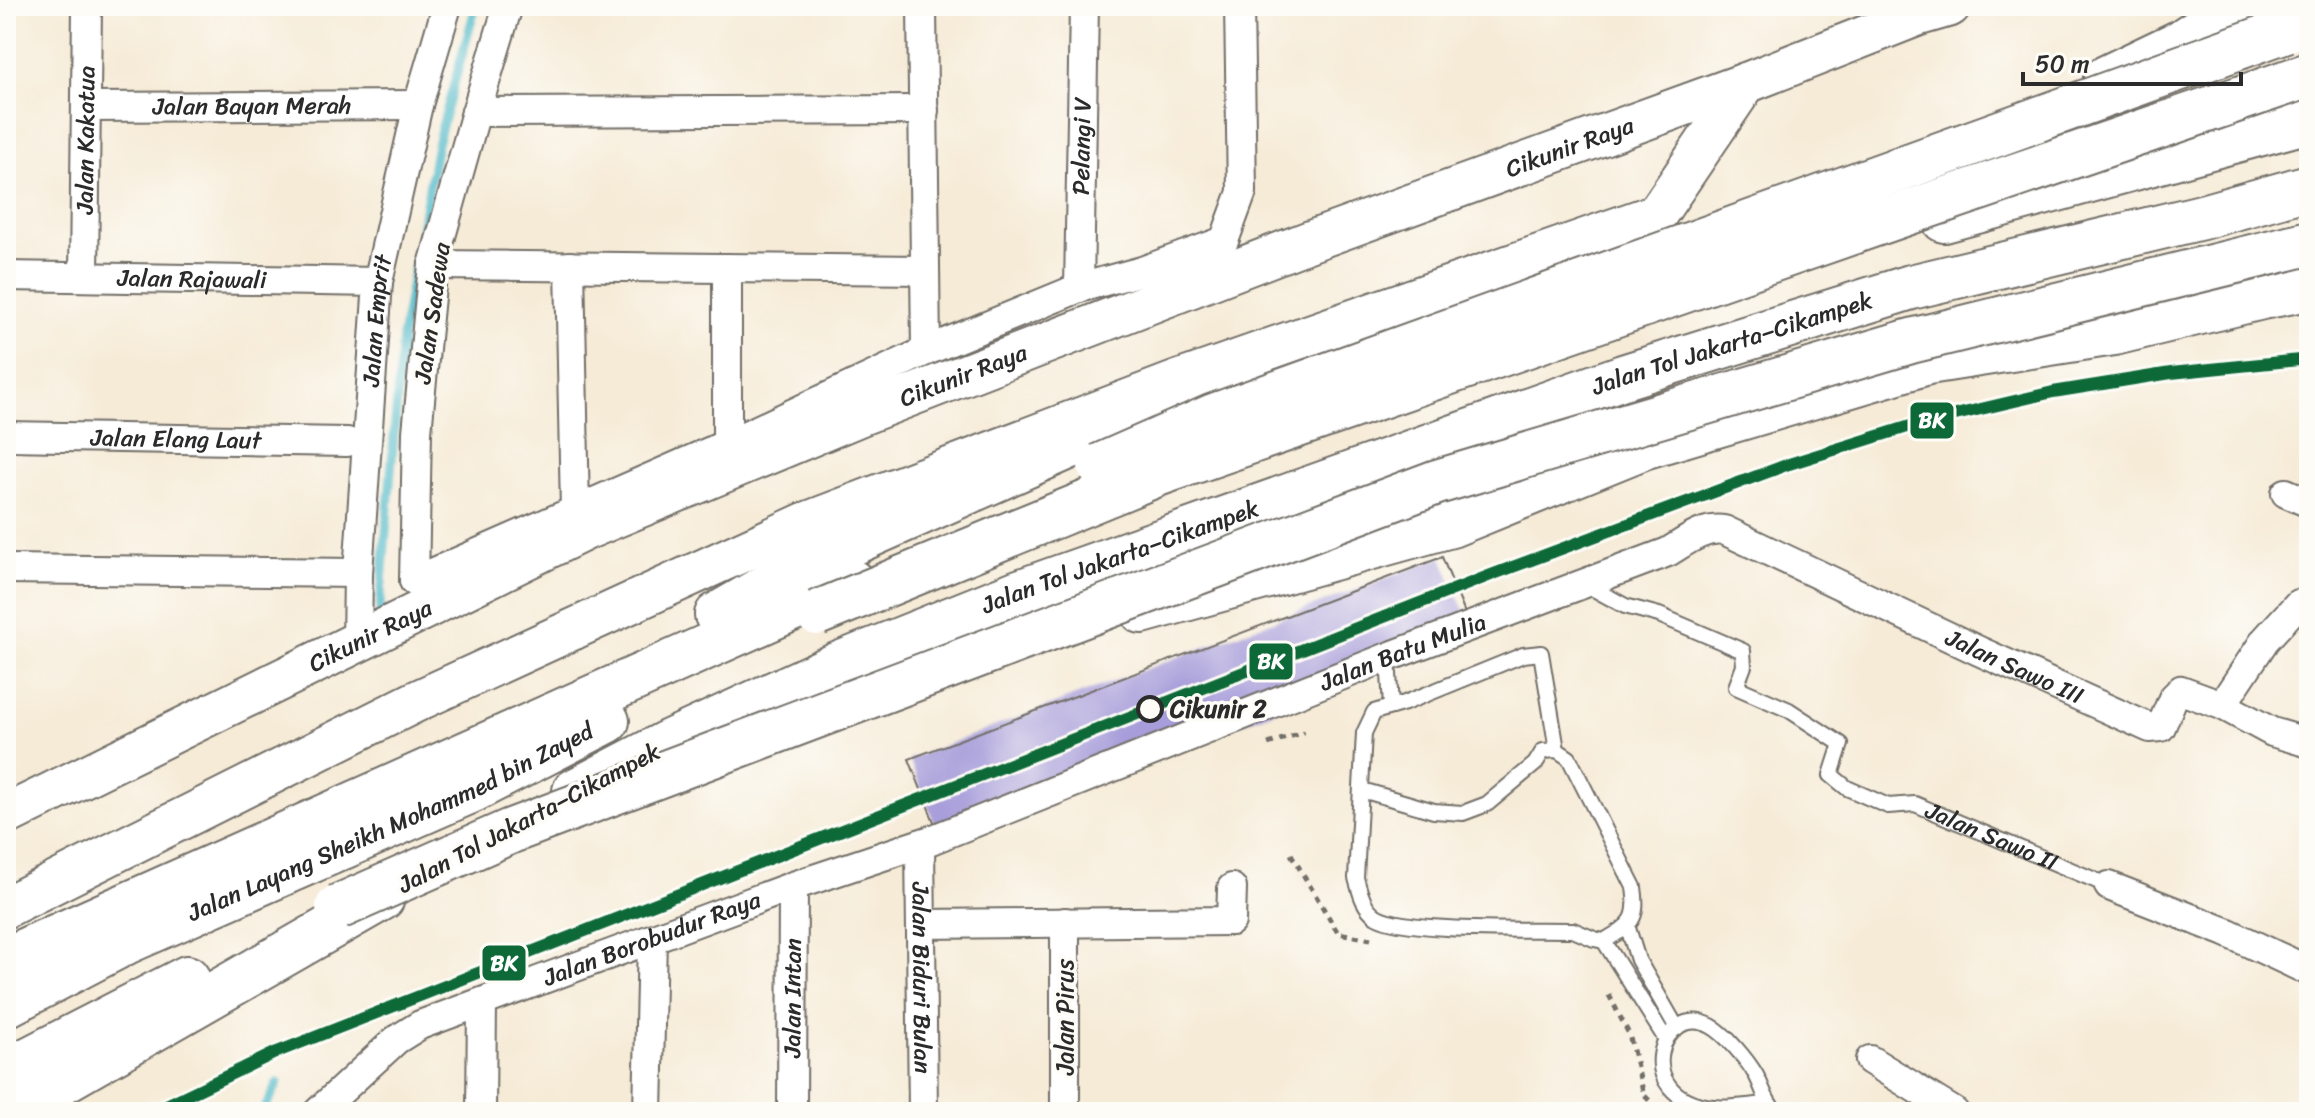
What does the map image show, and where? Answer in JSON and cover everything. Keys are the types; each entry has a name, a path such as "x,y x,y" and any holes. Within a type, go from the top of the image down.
{"highway":[{"path":"622,685 686,633 807,563 1091,437 1657,234 1837,178 2052,103 2181,42 2235,6"},
{"path":"817,613 1101,466 1214,416 2301,25"},
{"path":"817,613 1160,473 2309,75"},
{"path":"6,959 994,519 1313,394 2309,120"},
{"name":"Jalan Tol Jakarta–Cikampek","path":"9,1112 515,821 669,742 837,665 1019,592 1623,377 1911,287 2202,217 2309,187"},
{"path":"6,1071 199,972 511,831 1437,482 1911,341 2309,243"},
{"path":"1911,287 2309,251"},
{"path":"942,667 1451,525 1643,447 1928,362 2114,333 2309,288"},
{"name":"Jalan Layang Sheikh Mohammed bin Zayed","path":"6,1005 128,941 475,789 817,613"}],"street":[{"name":"Jalan Kakatua","path":"84,276 87,6"},
{"name":"Jalan Emprit","path":"357,644 358,573 378,282 418,105 447,6"},
{"name":"Jalan Sadewa","path":"508,6 433,265 417,432 414,581 575,511"},
{"path":"922,6 926,351"},
{"name":"Pelangi V","path":"1079,288 1084,6"},
{"path":"570,266 575,511 926,351 1079,288 1142,271 1224,241 1242,192 1239,6"},
{"name":"Cikunir Raya","path":"6,815 585,530 866,413 1308,242 1950,6"},
{"path":"6,907 419,700 805,523 1175,382 1657,214 1746,83"},
{"name":"Jalan Bayan Merah","path":"86,107 418,105"},
{"path":"476,112 924,110"},
{"path":"433,265 925,270"},
{"path":"727,268 727,444"},
{"name":"Jalan Rajawali","path":"6,276 378,282"},
{"name":"Jalan Elang Laut","path":"6,436 347,442"},
{"name":"Jalan Sawo III","path":"1705,531 1724,530 1965,645 2150,728 2161,727 2173,698 2181,690 2222,705 2272,732 2309,743"},
{"name":"Jalan Batu Mulia","path":"920,844 1388,657 1668,552 1705,531"},
{"path":"6,569 358,573"},
{"path":"2222,705 2265,640 2298,604"},
{"name":"Jalan Borobudur Raya","path":"318,1112 396,1040 420,1025 793,886 920,844"},
{"name":"Jalan Biduri Bulan","path":"920,844 923,1112"},
{"name":"Jalan Intan","path":"792,1112 793,886"},
{"name":"Jalan Sawo II","path":"2109,886 2226,932 2309,971"},
{"path":"921,924 1231,921 1232,888"},
{"name":"Jalan Pirus","path":"1065,922 1065,1112"},
{"path":"648,1112 652,939"},
{"path":"481,1112 482,1003"},
{"path":"1870,1060 1954,1112"}],"lane":[{"name":"Jalan Sawo II","path":"1585,584 1625,606 1659,615 1743,651 1744,666 1736,687 1789,710 1841,744 1831,775 1847,788 1888,806 1915,804 2109,886"},
{"path":"1362,790 1434,811 1463,813 1487,804 1535,764 1543,751 1557,750 1569,758 1634,887 1635,914 1628,928 1604,941 1573,930 1432,927 1396,923 1375,915 1362,901 1356,878 1364,733 1374,712 1523,655 1541,653 1557,750"},
{"path":"1388,657 1391,707"},
{"path":"1628,928 1638,960 1677,1028"},
{"path":"1604,941 1665,1038"},
{"path":"1697,1021 1713,1027 1742,1055 1772,1108 1714,1107 1677,1096 1665,1084 1659,1057 1665,1038 1677,1028 1697,1021"}],"path":[{"path":"1268,744 1304,732"},
{"path":"1291,854 1338,933 1382,942"},
{"path":"1603,983 1629,1034 1644,1095 1661,1112"}],"building":[{"path":"1442,557 1473,633 942,842 909,759"}],"waterway":[{"path":"379,620 402,337 437,144 476,6"},
{"path":"263,1112 278,1082"}],"transit line":[{"name":"BK","path":"152,1112 277,1052 1491,575 1789,464 1917,424 2053,392 2171,373 2309,359"}],"place":[{"name":"Cikunir 2","path":"1150,709"}]}
